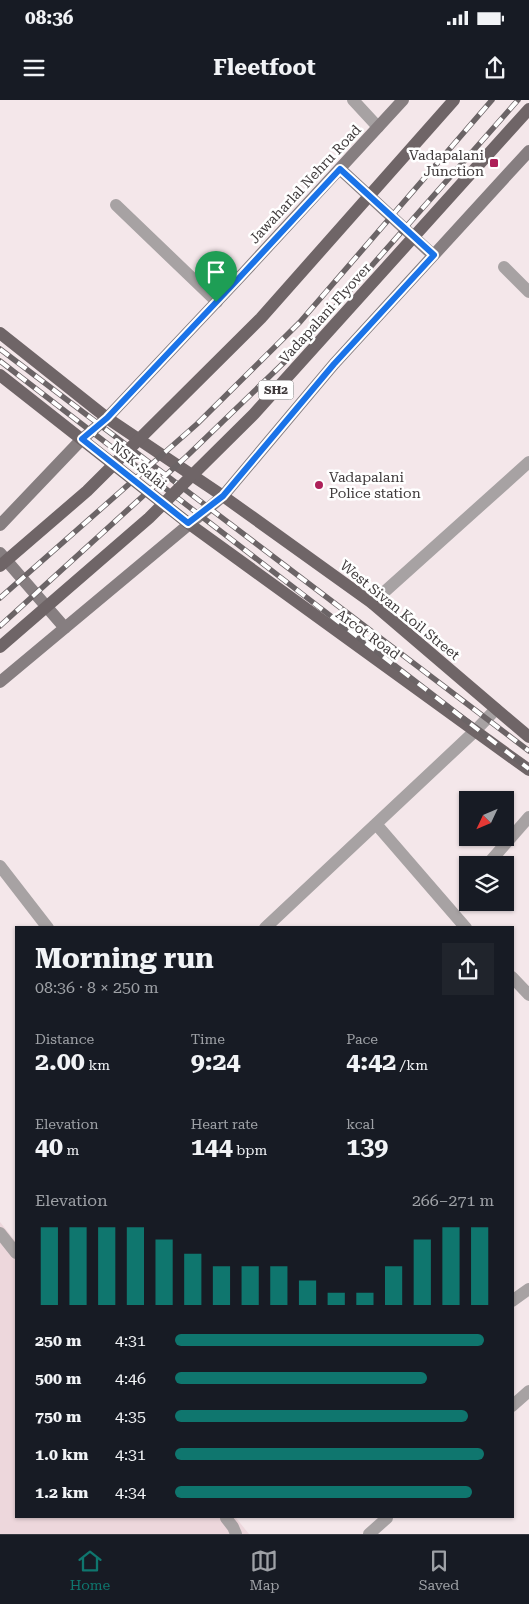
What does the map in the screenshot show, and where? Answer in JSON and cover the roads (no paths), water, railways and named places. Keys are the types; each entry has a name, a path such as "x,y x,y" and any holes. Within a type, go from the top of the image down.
{"main road":[{"path":"0,566 87,491 260,318 454,100"},
{"name":"Vadapalani Flyover","path":"0,647 149,518 254,414 529,109"},
{"name":"West Sivan Koil Street","path":"0,333 107,418 223,496 372,603 529,737"},
{"name":"NSK Salai","path":"0,374 188,523"},
{"name":"Arcot Road","path":"188,523 529,770"}],"street":[{"path":"353,100 378,127"},
{"name":"Jawaharlal Nehru Road","path":"0,525 82,439 107,418 403,100"},
{"path":"0,682 188,523 223,496 334,364 529,151"},
{"path":"340,169 434,255"},
{"path":"116,206 216,302"},
{"path":"504,267 529,292"},
{"path":"372,603 529,462"},
{"path":"0,552 65,628"},
{"path":"267,926 475,731 496,709"},
{"path":"494,856 529,818"},
{"path":"376,824 464,926"},
{"path":"0,866 46,926"},
{"path":"514,979 529,995"},
{"path":"0,1232 15,1252"},
{"path":"514,1300 529,1289"},
{"path":"514,1404 529,1391"},
{"path":"226,1518 236,1534"},
{"path":"369,1534 388,1518"}],"railway":[{"path":"0,598 197,424 300,322 492,100"},
{"path":"0,626 187,456 299,348 518,100"},
{"path":"0,349 529,751"},
{"path":"0,361 529,769"}],"place":[{"name":"Vadapalani Junction","path":"494,163"},
{"name":"Vadapalani Police station","path":"319,485"}]}
